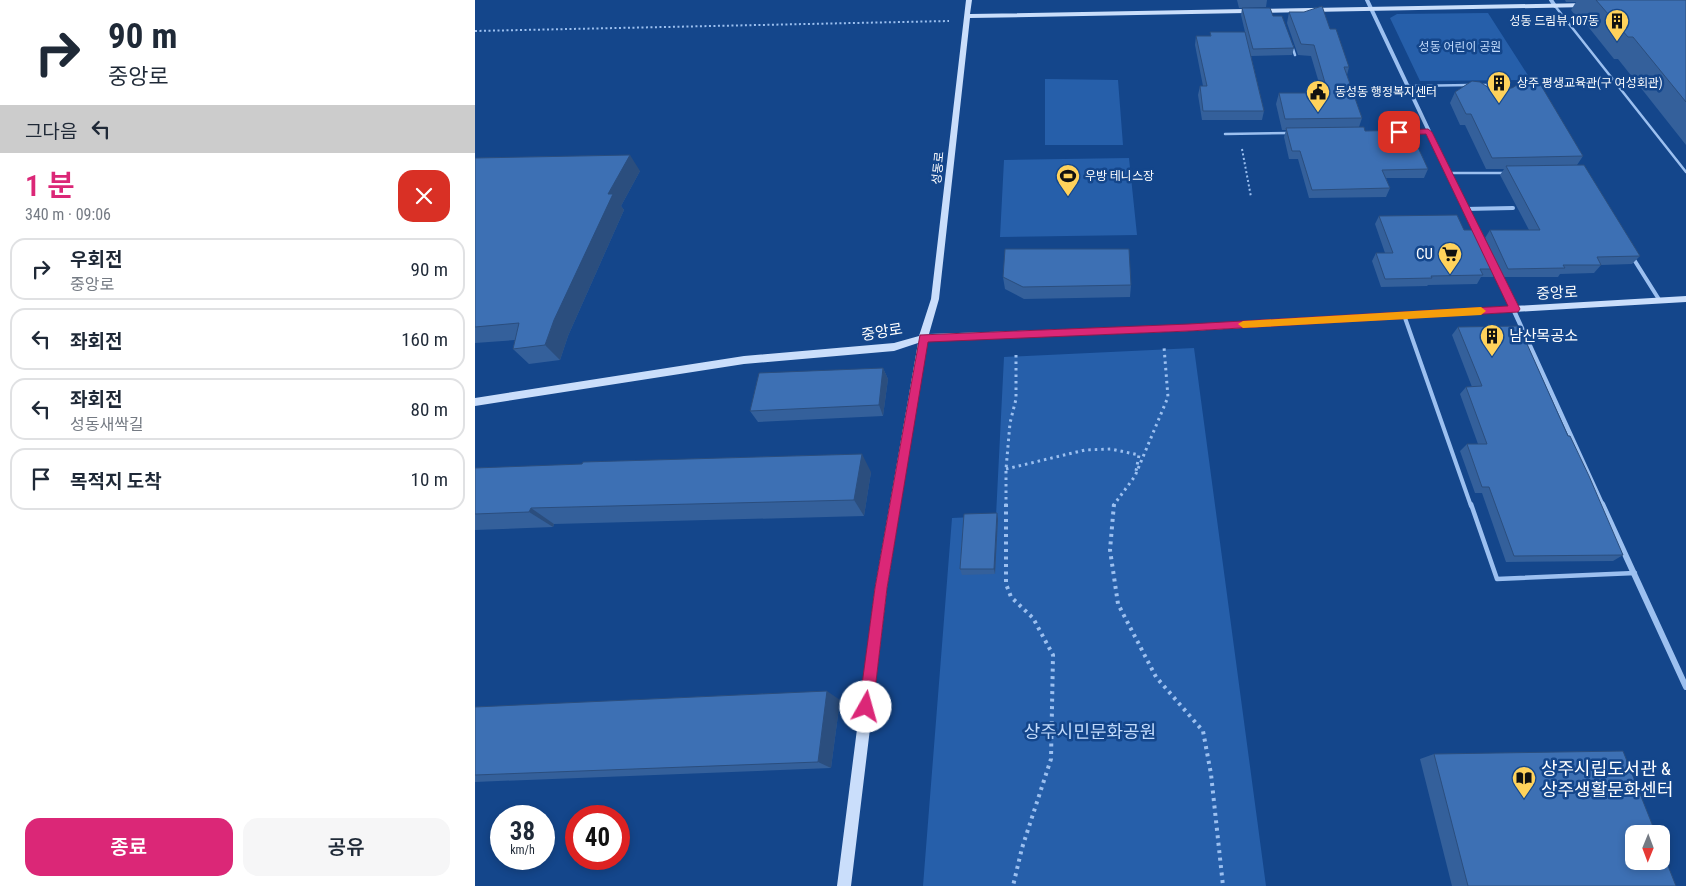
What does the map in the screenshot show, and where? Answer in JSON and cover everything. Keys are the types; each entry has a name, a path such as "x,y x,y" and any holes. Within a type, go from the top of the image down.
{"street":[{"name":"성동로","path":"844,886 881,588 923,338 935,299 969,0"},
{"path":"1367,0 1481,242"},
{"path":"967,18 1280,13 1553,3 1592,5"},
{"path":"1465,208 1513,208"},
{"path":"1490,259 1515,309 1686,687"},
{"name":"중앙로","path":"475,402 743,360 894,347 923,338 1179,328 1686,299"}],"lane":[{"path":"1553,3 1686,172"},
{"path":"1289,39 1295,55"},
{"path":"1407,86 1502,85"},
{"path":"1399,132 1428,132"},
{"path":"1225,134 1299,133"},
{"path":"1448,173 1515,172"},
{"path":"1630,252 1660,300"},
{"path":"1404,315 1497,579 1635,573"}],"path":[{"path":"475,31 967,18"},
{"path":"1239,134 1251,197"},
{"path":"1164,344 1168,397 1135,476 1113,506 1110,550 1118,604 1156,677 1203,731 1211,774 1223,886"},
{"path":"1013,886 1022,848 1051,759 1053,655 1033,618 1011,597 1006,584 1006,469 1010,424 1016,399 1016,354"},
{"path":"1006,469 1085,450 1111,449 1139,455 1135,476"}],"green space":[{"name":"성동 어린이 공원","path":"1488,13 1531,80 1420,81 1390,18 1397,14"},
{"path":"1045,79 1118,80 1123,145 1045,145"},
{"name":"우방 테니스장","path":"1129,158 1137,235 1000,237 1004,160"},
{"name":"상주시민문화공원","path":"1194,348 1266,886 923,886 952,518 996,516 1004,357"}],"building":[{"path":"1596,0 1686,0 1686,102 1633,37 1628,37"},
{"path":"1322,6 1330,29 1336,29 1349,67 1344,67 1362,118 1285,119 1279,93 1328,93 1314,45 1301,44 1289,12 1304,12"},
{"path":"1242,8 1270,8 1273,16 1282,16 1294,48 1253,49"},
{"path":"1210,32 1245,32 1264,111 1203,111 1200,86 1207,86 1196,36 1211,36"},
{"path":"1525,80 1539,82 1583,156 1492,158 1471,114 1466,114 1455,92 1472,81 1480,82 1489,88 1512,88"},
{"path":"1364,127 1365,131 1410,130 1428,169 1382,170 1390,188 1312,190 1300,151 1292,151 1286,128"},
{"path":"630,155 608,194 613,194 554,320 545,345 513,349 519,323 475,327 475,158"},
{"path":"1584,165 1640,256 1597,257 1601,265 1563,265 1565,268 1508,269 1490,230 1540,230 1506,166"},
{"path":"1457,215 1464,230 1481,230 1499,269 1480,269 1483,275 1385,279 1376,253 1393,253 1379,216"},
{"path":"1005,249 1129,249 1131,285 1023,287 1003,277"},
{"path":"1519,326 1568,436 1570,436 1589,476 1623,555 1514,556 1489,487 1482,487 1467,444 1487,444 1466,387 1482,386 1458,327"},
{"path":"883,368 879,405 750,411 759,373"},
{"path":"862,454 854,500 531,508 529,512 475,514 475,468 582,464 583,462"},
{"path":"997,513 994,569 960,569 964,514"},
{"path":"827,691 818,762 475,775 475,707"},
{"name":"상주시립도서관 & 상주생활문화센터","path":"1623,751 1652,825 1625,825 1625,870 1670,870 1676,886 1468,886 1434,754"}],"slow traffic":[{"path":"1243,324 1481,311"}],"place":[{"name":"성동 드림뷰 107동","path":"1617,42"},
{"name":"상주 평생교육관(구 여성회관)","path":"1499,104"},
{"name":"동성동 행정복지센터","path":"1318,113"},
{"name":"우방 테니스장","path":"1068,197"},
{"name":"CU","path":"1450,275"},
{"name":"남산목공소","path":"1492,357"},
{"name":"상주시립도서관 & 상주생활문화센터","path":"1524,799"}],"route":[{"path":"866,707 881,588 920,369 923,338 1189,328 1515,309 1428,132 1399,132"}]}
